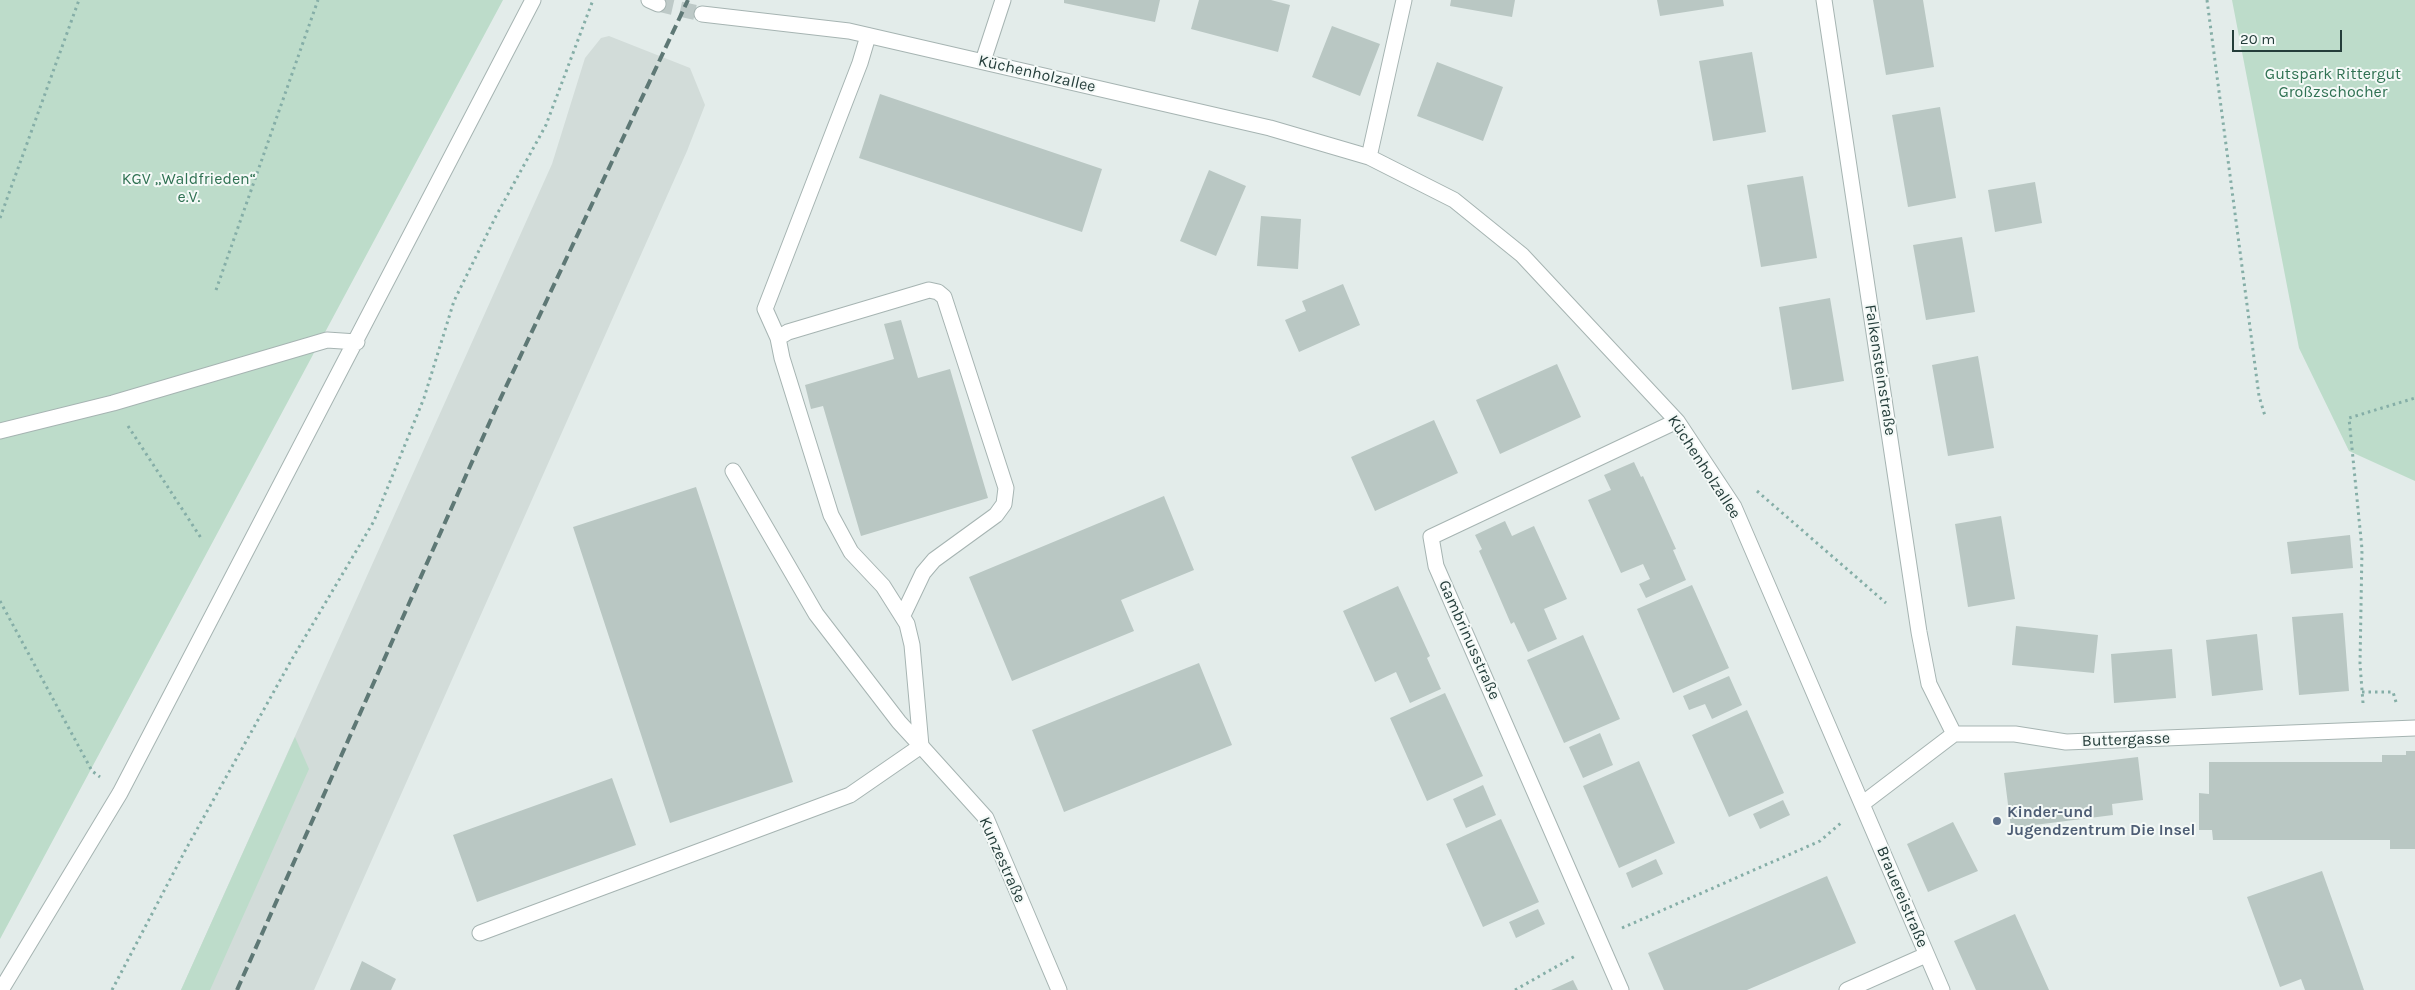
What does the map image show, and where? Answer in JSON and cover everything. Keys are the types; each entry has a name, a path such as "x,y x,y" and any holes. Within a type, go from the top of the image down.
{"street":[{"path":"1,990 120,793 357,342 533,0"},
{"path":"983,61 1003,0"},
{"path":"1369,157 1404,0"},
{"name":"Falkensteinstraße","path":"1824,0 1919,632 1929,684 1954,734"},
{"name":"Küchenholzallee","path":"702,14 783,22 868,36 1270,128 1369,157 1454,200 1522,255 1677,422 1734,507 1862,804"},
{"path":"480,933 850,795 921,746 912,645 903,615 882,586 851,552 831,516 782,358 778,338 765,309 860,63 868,36"},
{"path":"778,338 788,332 929,290 938,292 944,297 1006,488 1004,504 996,515 934,560 918,580 903,615"},
{"path":"0,431 112,403 327,340 357,342"},
{"name":"Gambrinusstraße","path":"1621,990 1436,566 1432,538 1677,422"},
{"name":"Kunzestraße","path":"732,471 816,614 861,670 899,722 986,818 1059,990"},
{"name":"Buttergasse","path":"1954,734 2014,734 2066,742 2415,728"},
{"path":"1862,804 1954,734"},
{"name":"Brauereistraße","path":"1862,804 1942,990"},
{"path":"1847,990 1926,955"}],"path":[{"path":"0,218 79,0"},
{"path":"216,290 318,0"},
{"path":"112,990 186,849 272,693 374,521 424,398 454,302 496,216 546,125 593,0"},
{"path":"2207,0 2259,396 2265,416"},
{"path":"2365,731 2360,664 2362,549 2349,418 2415,398"},
{"path":"112,403 202,538"},
{"path":"1750,485 1919,632"},
{"path":"0,601 92,771 120,793"},
{"path":"1515,990 1576,956 1585,945 1599,938 1820,841 1862,804"}],"shaded area":[{"path":"609,36 690,68 705,105 687,151 314,990 181,990 552,164 585,58 601,38"}],"green space":[{"name":"KGV „Waldfrieden“ e.V.","path":"0,0 503,0 0,939"},
{"name":"Gutspark Rittergut Großzschocher","path":"2232,0 2415,0 2415,481 2349,451 2299,348"},
{"path":"295,737 309,769 210,990 181,990"}],"building":[{"path":"1064,0 1160,0 1155,22 1064,3"},
{"path":"1199,0 1271,0 1290,5 1278,52 1191,29"},
{"path":"1451,0 1515,0 1512,17 1450,6"},
{"path":"1657,0 1723,0 1724,6 1660,16"},
{"path":"1873,0 1923,0 1934,67 1886,75"},
{"path":"1332,26 1380,44 1360,96 1312,77"},
{"path":"1752,52 1766,132 1713,141 1699,61"},
{"path":"1437,62 1503,87 1483,141 1417,116"},
{"path":"880,94 1102,169 1082,232 859,158"},
{"path":"1940,107 1956,198 1908,207 1892,115"},
{"path":"1209,170 1246,186 1216,256 1180,241"},
{"path":"1803,176 1817,258 1761,267 1747,185"},
{"path":"2035,182 2042,223 1995,232 1988,190"},
{"path":"1261,216 1301,219 1298,269 1257,266"},
{"path":"1962,237 1975,312 1926,320 1913,245"},
{"path":"1343,284 1360,325 1299,352 1285,320 1306,311 1302,301"},
{"path":"1830,298 1844,381 1792,390 1779,307"},
{"path":"901,320 918,378 950,369 988,498 861,536 823,406 811,409 805,385 894,359 884,324"},
{"path":"1978,356 1994,448 1948,456 1932,365"},
{"path":"1557,364 1581,417 1500,454 1476,400"},
{"path":"1434,420 1458,473 1375,511 1351,457"},
{"path":"1634,462 1641,477 1643,476 1676,549 1673,550 1686,580 1646,598 1639,584 1650,579 1643,564 1621,573 1588,500 1611,490 1604,475"},
{"path":"696,487 793,782 670,823 573,527"},
{"path":"1164,496 1194,570 1121,600 1134,631 1012,681 969,577"},
{"path":"2001,516 2015,599 1968,607 1955,524"},
{"path":"1505,521 1512,536 1534,526 1567,599 1544,609 1557,639 1528,652 1514,622 1511,624 1479,551 1482,549 1475,535"},
{"path":"2350,535 2353,568 2291,574 2287,542"},
{"path":"1692,585 1729,668 1673,693 1637,609"},
{"path":"1398,586 1430,656 1427,658 1441,689 1410,703 1396,672 1375,682 1343,611"},
{"path":"2343,613 2349,691 2299,695 2292,617"},
{"path":"2016,626 2098,635 2094,673 2012,665"},
{"path":"2257,634 2263,690 2212,696 2206,640"},
{"path":"1583,635 1620,719 1564,743 1527,660"},
{"path":"2172,649 2176,698 2114,703 2111,654"},
{"path":"1199,663 1232,745 1064,812 1032,730"},
{"path":"1729,676 1742,705 1712,719 1705,704 1689,710 1683,696"},
{"path":"1445,693 1483,776 1427,801 1390,718"},
{"path":"1747,710 1784,793 1729,817 1692,735"},
{"path":"1600,733 1613,765 1583,778 1569,747"},
{"path":"2406,751 2415,751 2415,849 2390,849 2390,840 2213,840 2212,830 2199,830 2199,793 2209,794 2209,762 2382,762 2382,755 2406,755"},
{"path":"2138,757 2143,800 2112,804 2113,815 2011,828 2004,773"},
{"path":"1639,761 1675,843 1619,868 1583,786"},
{"path":"612,778 636,845 477,902 453,835"},
{"path":"1483,785 1496,815 1466,828 1453,799"},
{"path":"1783,800 1790,815 1760,829 1753,814"},
{"path":"1501,819 1539,902 1483,927 1446,844"},
{"path":"1953,822 1978,871 1928,892 1907,844"},
{"path":"1656,859 1663,874 1632,888 1626,873"},
{"path":"2322,871 2364,990 2305,990 2301,979 2280,987 2247,897"},
{"path":"1827,876 1856,943 1747,990 1664,990 1648,953"},
{"path":"1538,909 1545,924 1516,938 1509,922"},
{"path":"2015,914 2049,990 1976,990 1954,941"},
{"path":"362,961 396,979 391,990 350,990"},
{"path":"1573,980 1578,990 1551,990"}],"tunnel":[{"path":"658,4 702,14"}],"railway":[{"path":"237,990 496,408 688,0"}],"place":[{"name":"Kinder-und Jugendzentrum Die Insel","path":"1997,821"}]}
